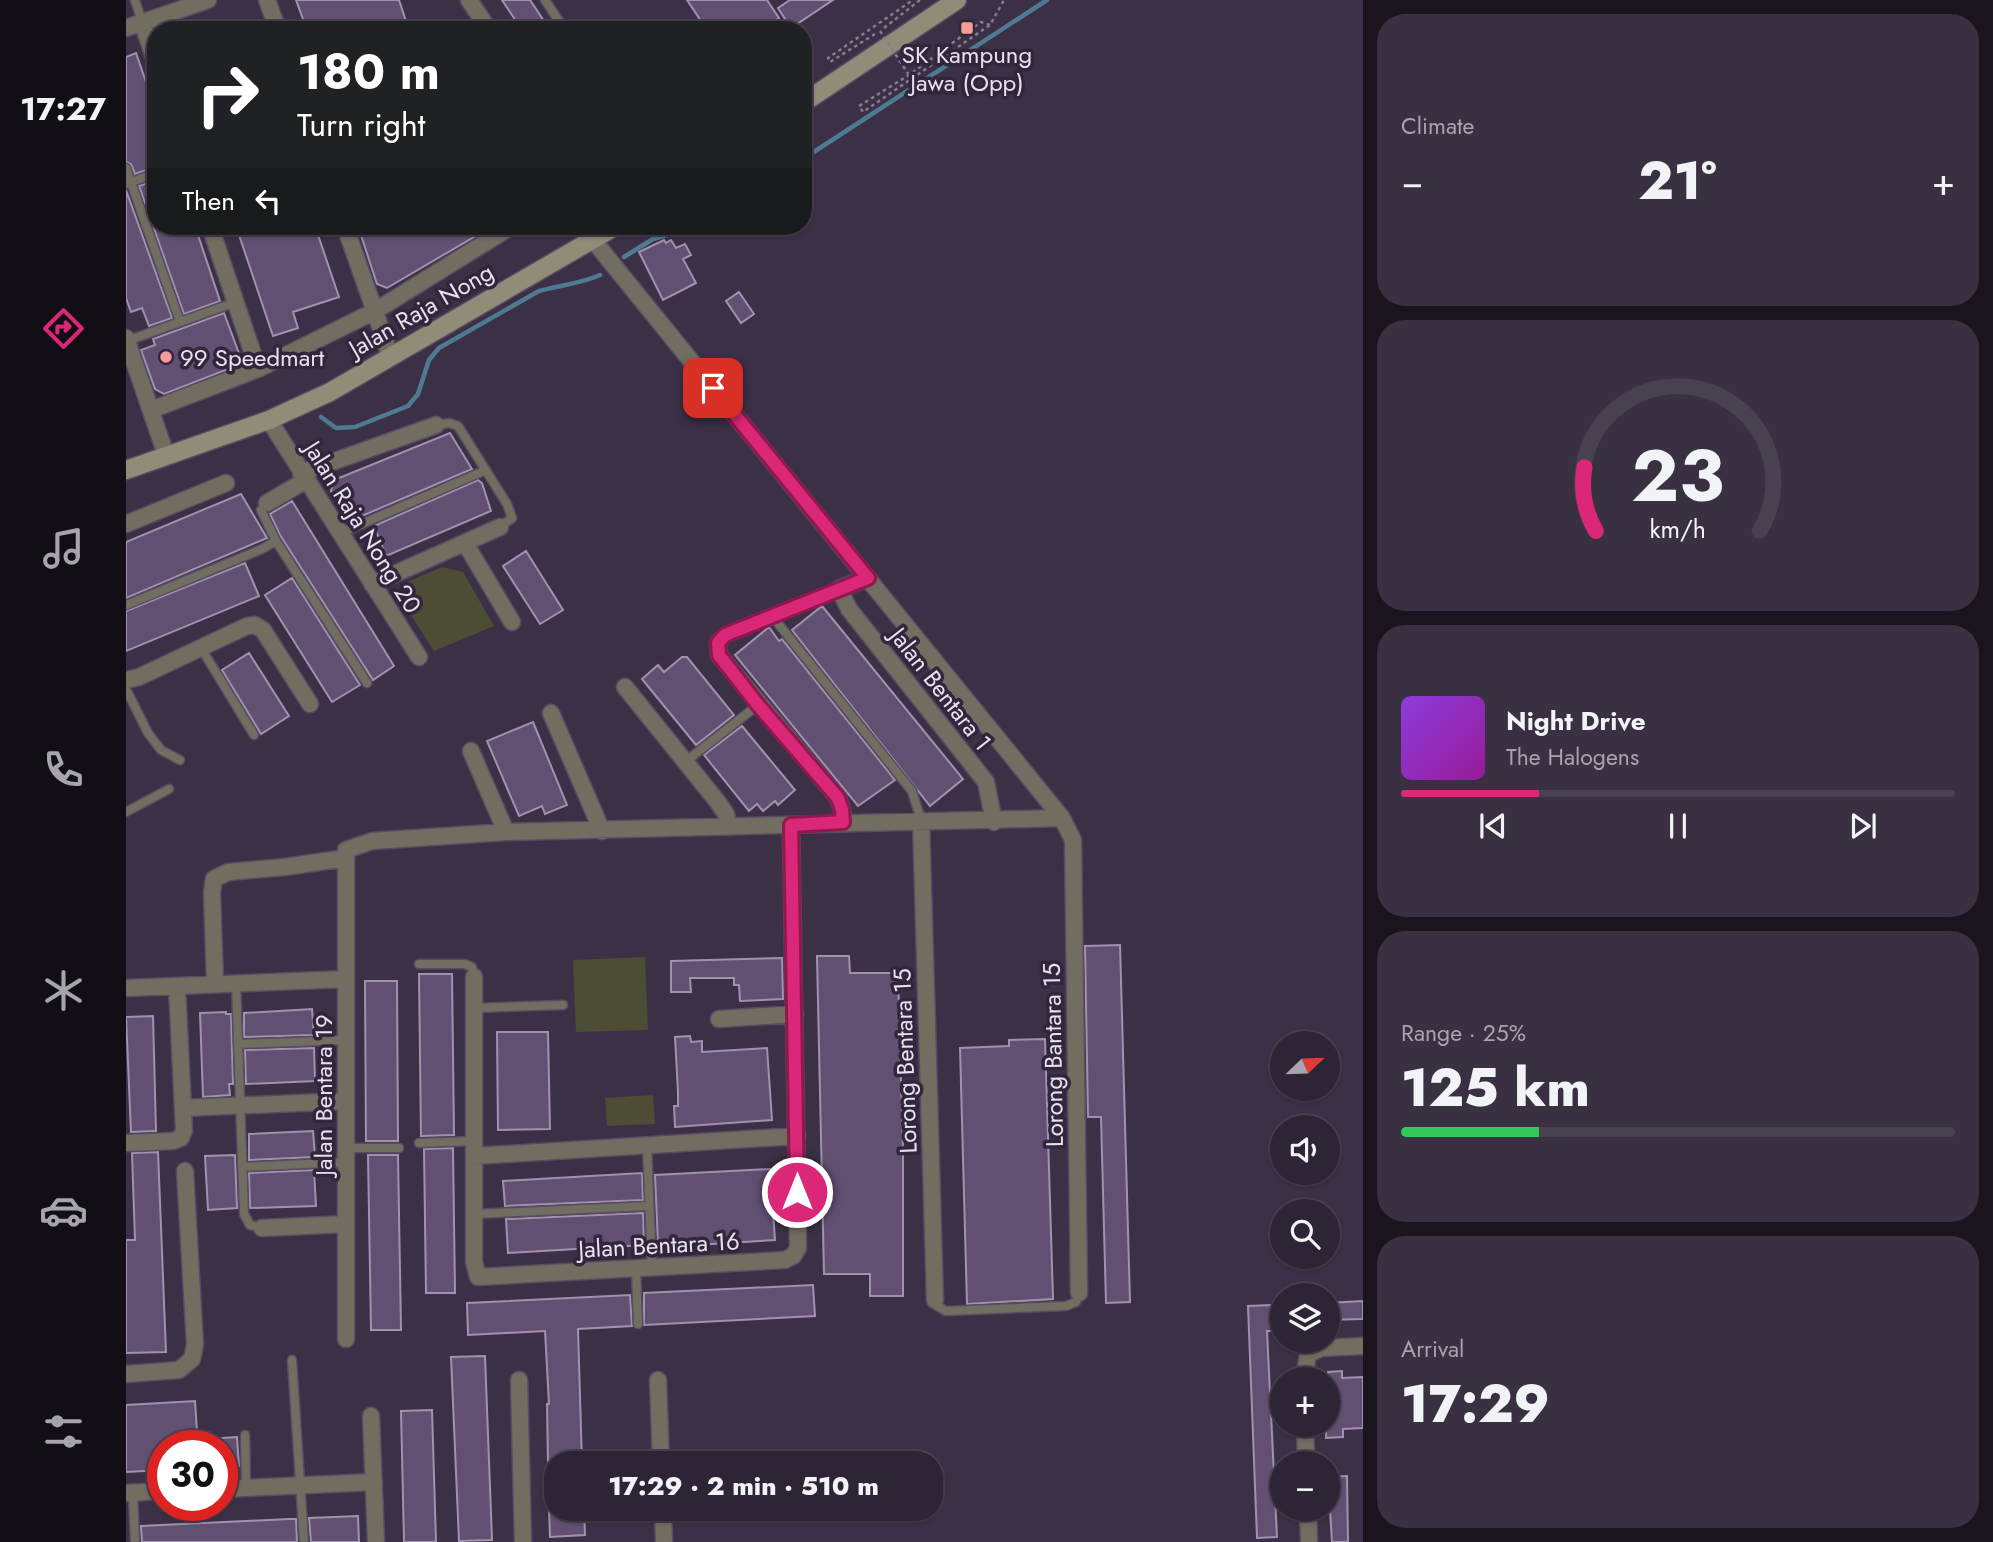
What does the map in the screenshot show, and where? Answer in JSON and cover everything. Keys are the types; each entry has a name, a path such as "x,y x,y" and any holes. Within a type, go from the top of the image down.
{"main road":[{"path":"812,97 954,1"},
{"name":"Jalan Raja Nong","path":"126,470 269,421 330,392 597,235"}],"street":[{"path":"126,28 208,0"},
{"path":"267,0 275,21"},
{"path":"469,0 483,21"},
{"path":"142,22 147,37"},
{"path":"213,235 258,369"},
{"path":"348,235 390,355"},
{"path":"151,410 258,369 375,312 484,235"},
{"path":"607,235 868,578 1062,818"},
{"path":"127,340 166,455"},
{"name":"Jalan Raja Nong 20","path":"269,421 419,657"},
{"path":"267,503 303,476 436,425"},
{"path":"126,524 226,483"},
{"path":"372,584 500,527"},
{"path":"465,543 512,622"},
{"path":"839,589 868,578"},
{"name":"Jalan Bentara 1","path":"839,589 849,609 986,782 993,822"},
{"path":"126,680 139,677 247,626 255,625 262,630 310,704"},
{"path":"718,643 719,655 838,798 843,822"},
{"path":"625,687 721,807 729,827"},
{"path":"551,713 602,831"},
{"path":"471,751 506,832"},
{"path":"215,984 212,892 214,879 228,872 285,867 346,855 372,841 506,832 921,820 993,822 1062,818"},
{"name":"Lorong Bantara 15","path":"1062,818 1073,841 1079,1293"},
{"name":"Lorong Bentara 15","path":"921,820 935,1300"},
{"name":"Jalan Bentara 16","path":"474,977 474,1262 478,1277 785,1261 793,1256 798,1248 791,825"},
{"name":"Jalan Bentara 19","path":"346,855 346,1339"},
{"path":"126,988 346,979"},
{"path":"126,1143 173,1141 181,1138 184,1130 177,986"},
{"path":"719,1018 795,1014"},
{"path":"183,1108 346,1101"},
{"path":"474,1149 647,1146 797,1136"},
{"path":"126,1374 178,1370 192,1359 195,1345 185,1171"},
{"path":"262,1228 346,1224"},
{"path":"1305,1367 1308,1354 1321,1348 1363,1346"},
{"path":"519,1380 523,1542"},
{"path":"658,1380 661,1451"},
{"path":"371,1416 376,1542"},
{"path":"238,1488 374,1482"},
{"path":"129,1493 147,1492"},
{"path":"663,1521 664,1542"},
{"path":"1308,1521 1309,1542"}],"lane":[{"path":"135,0 142,22"},
{"path":"545,0 559,21"},
{"path":"126,167 128,183 147,234"},
{"path":"128,183 147,176"},
{"path":"147,235 180,322"},
{"path":"127,340 236,302"},
{"path":"436,425 449,423 458,426 486,470 512,518 500,527"},
{"path":"340,533 486,470"},
{"path":"267,503 261,510 276,541 367,683"},
{"path":"126,605 276,541"},
{"path":"718,643 725,635 839,589"},
{"path":"772,616 912,791 921,820"},
{"path":"201,648 254,735"},
{"path":"126,689 148,733 161,750 180,760"},
{"path":"685,762 758,705"},
{"path":"126,812 169,789"},
{"path":"419,964 464,964 472,967 474,977"},
{"path":"236,984 244,1214 250,1225 262,1228"},
{"path":"474,1009 563,1006"},
{"path":"238,1044 346,1040"},
{"path":"126,1136 126,1143"},
{"path":"419,1143 474,1149"},
{"path":"638,1324 649,1206 647,1146"},
{"path":"243,1167 399,1147"},
{"path":"474,1214 649,1206"},
{"path":"935,1300 937,1306 946,1311 1066,1306 1076,1302 1079,1293"},
{"path":"292,1360 304,1542"},
{"path":"245,1435 246,1488"},
{"path":"129,1493 135,1542"}],"path":[{"path":"913,0 828,58 831,62 880,31 920,0"},
{"path":"990,24 981,22 909,75 859,106 863,112 990,24 1004,0"},
{"path":"880,31 909,75"}],"green space":[{"path":"442,567 463,572 494,626 434,651 400,598 405,583"},
{"path":"645,957 648,1030 576,1032 573,960"},
{"path":"653,1095 655,1124 607,1126 605,1098"}],"building":[{"path":"296,0 399,0 406,21 304,21"},
{"path":"502,0 530,0 544,21 516,21"},
{"path":"687,0 767,0 779,18 774,21 701,21"},
{"path":"790,0 833,0 802,21 786,21 778,8"},
{"path":"136,53 147,85 147,170 135,174 131,164 126,162 126,57"},
{"path":"147,183 147,209 139,186"},
{"path":"126,190 172,318 149,326 142,308 131,312 126,298"},
{"path":"156,235 198,235 220,301 184,314"},
{"path":"239,235 318,235 339,297 293,312 298,328 273,336"},
{"path":"361,235 477,235 387,288 377,284"},
{"path":"664,240 666,243 671,240 676,248 685,244 691,255 683,259 696,283 663,300 639,252"},
{"path":"739,292 754,314 741,323 726,301"},
{"path":"224,313 240,356 236,366 164,394 155,389 141,350 155,345 153,339"},
{"path":"450,433 472,469 350,521 331,491 334,480"},
{"path":"478,480 482,483 491,511 386,556 374,526"},
{"path":"241,494 267,538 126,598 126,542"},
{"path":"292,501 394,666 373,680 280,535 270,514"},
{"path":"526,551 563,610 540,624 503,566"},
{"path":"245,563 259,596 126,651 126,611"},
{"path":"292,578 360,685 332,702 265,595"},
{"path":"822,606 963,779 930,806 792,630"},
{"path":"769,627 779,641 782,639 895,780 858,806 735,655"},
{"path":"249,653 289,716 261,734 222,670"},
{"path":"682,657 687,657 734,715 696,745 642,679 658,665 664,672"},
{"path":"533,722 567,805 545,814 542,806 519,816 487,741"},
{"path":"742,726 795,790 778,805 775,801 763,811 757,804 749,811 704,755"},
{"path":"1120,945 1130,1302 1106,1303 1101,1117 1088,1117 1085,946"},
{"path":"817,956 849,956 850,973 898,973 903,1151 903,1296 870,1296 870,1274 824,1274"},
{"path":"782,958 783,999 740,1001 739,985 734,985 734,978 690,978 691,992 671,992 671,961"},
{"path":"419,974 452,974 454,1135 421,1136"},
{"path":"365,981 397,981 398,1141 366,1141"},
{"path":"312,1009 314,1035 244,1037 244,1013"},
{"path":"200,1013 231,1014 233,1084 229,1084 230,1095 203,1097"},
{"path":"153,1016 156,1131 131,1132 126,1017"},
{"path":"497,1032 548,1032 550,1129 498,1130"},
{"path":"690,1036 691,1042 702,1041 702,1052 767,1048 772,1120 675,1127 674,1106 678,1106 678,1092 675,1037"},
{"path":"1045,1039 1053,1299 967,1304 960,1048 1009,1046 1009,1040"},
{"path":"314,1048 315,1081 246,1084 245,1050"},
{"path":"313,1131 315,1157 249,1160 249,1134"},
{"path":"453,1148 455,1293 426,1293 424,1149"},
{"path":"158,1152 166,1352 126,1353 126,1240 135,1240 132,1153"},
{"path":"235,1155 237,1208 208,1210 205,1156"},
{"path":"368,1155 398,1155 401,1330 371,1330"},
{"path":"770,1169 775,1240 665,1247 664,1244 658,1244 655,1175"},
{"path":"314,1170 316,1206 250,1208 249,1173"},
{"path":"642,1173 643,1200 505,1206 503,1181"},
{"path":"643,1213 644,1245 508,1253 506,1219"},
{"path":"813,1285 815,1316 644,1325 644,1293"},
{"path":"630,1295 632,1326 578,1329 582,1451 548,1451 549,1404 545,1331 468,1335 467,1303"},
{"path":"1363,1301 1363,1319 1340,1320 1340,1302"},
{"path":"1270,1305 1270,1331 1267,1331 1270,1437 1272,1437 1273,1451 1270,1451 1270,1521 1276,1521 1277,1537 1257,1538 1248,1306"},
{"path":"485,1356 492,1540 459,1541 451,1357"},
{"path":"1340,1371 1342,1378 1363,1377 1363,1428 1343,1429 1343,1437 1326,1438 1340,1437"},
{"path":"195,1401 197,1430 147,1430 147,1471 126,1472 126,1405"},
{"path":"432,1410 436,1542 404,1542 401,1411"},
{"path":"1340,1476 1347,1476 1348,1542 1332,1542 1331,1521 1340,1521"},
{"path":"358,1516 359,1542 311,1542 309,1518"},
{"path":"296,1519 297,1542 142,1542 141,1526"},
{"path":"549,1521 584,1521 585,1535 550,1537"}],"waterway":[{"path":"812,153 1047,0"},
{"path":"624,257 653,239 667,235"},
{"path":"321,417 336,428 355,427 408,406 418,394 429,360 439,348 539,291 600,275"}],"place":[{"name":"SK Kampung Jawa (Opp)","path":"967,28"},
{"name":"99 Speedmart","path":"166,357"}],"route":[{"path":"713,388 868,578 725,635 718,643 719,655 838,798 842,810 843,822 791,825 797,1192"}]}
